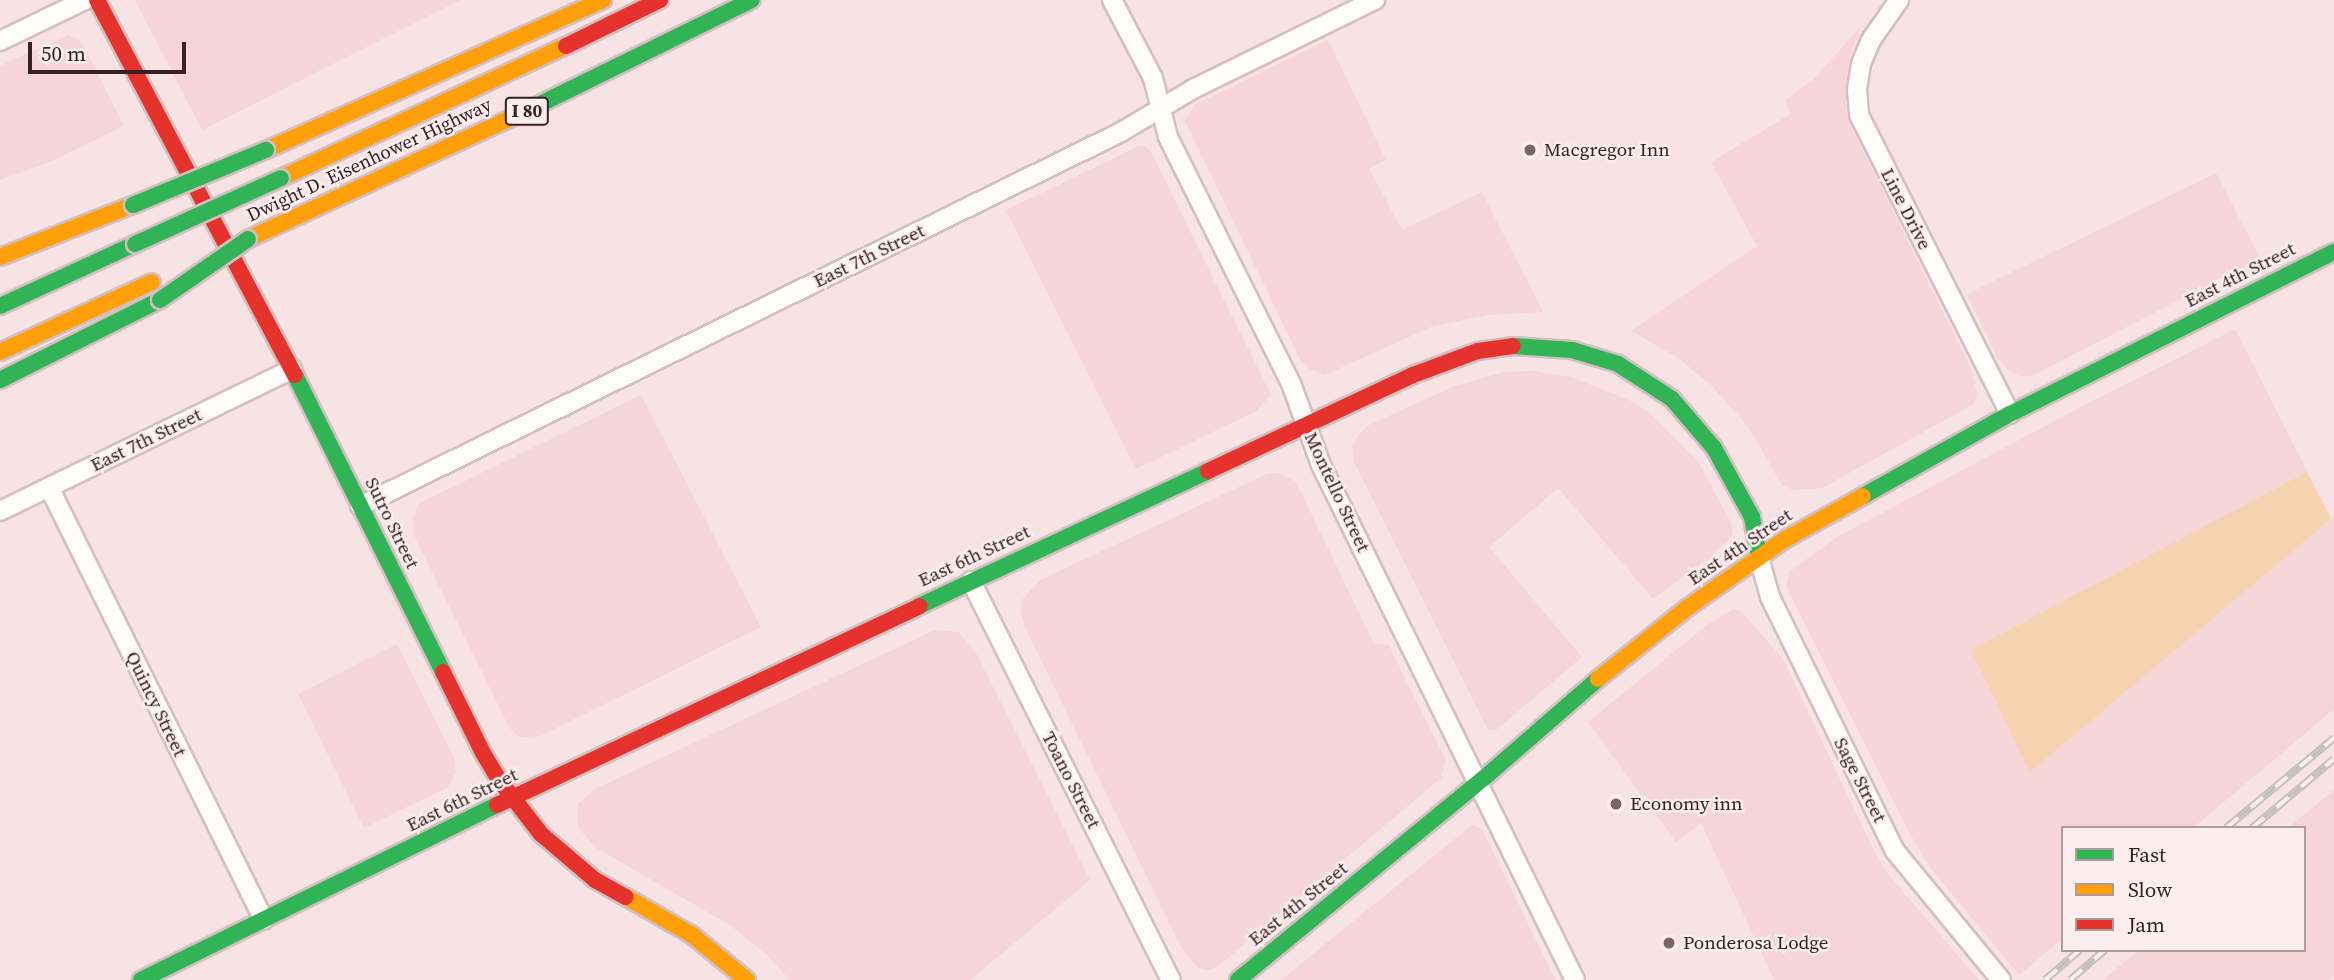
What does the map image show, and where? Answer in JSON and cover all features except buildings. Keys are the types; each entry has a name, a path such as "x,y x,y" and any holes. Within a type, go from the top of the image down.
{"main road":[{"name":"Sutro Street","path":"97,0 292,369 483,753 512,799 541,834 595,880 692,934 747,980"},
{"path":"0,257 266,150 603,0"},
{"name":"Dwight D. Eisenhower Highway","path":"0,306 571,44 660,0"},
{"name":"Dwight D. Eisenhower Highway","path":"0,352 593,81 752,0"},
{"path":"0,380 160,300 248,239"},
{"name":"East 4th Street","path":"1238,980 1479,782 1611,667 1759,557 1866,493 2010,414 2334,251"},
{"name":"East 6th Street","path":"141,980 512,799 971,581 1450,359 1478,351 1544,346 1577,351 1618,364 1644,379 1692,419 1714,449 1752,517 1759,557"}],"street":[{"path":"0,41 85,0"},
{"name":"Montello Street","path":"1112,0 1153,78 1168,137 1291,382 1321,465 1575,980"},
{"name":"East 7th Street","path":"360,506 1121,132 1193,89 1375,0"},
{"name":"Line Drive","path":"1899,0 1871,40 1861,64 1857,90 1859,115 2010,414"},
{"name":"East 7th Street","path":"0,511 292,369"},
{"name":"Quincy Street","path":"49,487 264,920"},
{"name":"Sage Street","path":"1759,557 1770,597 1895,851 2001,980"},
{"name":"Toano Street","path":"971,581 1171,980"}],"shaded area":[{"path":"135,0 460,0 202,130"},
{"path":"1861,26 1849,57 1846,101 1849,122 1971,369 1977,394 1974,404 1822,488 1793,490 1782,485 1749,428 1712,386 1677,357 1631,331 1757,246 1711,162 1791,114 1785,100 1813,80"},
{"path":"69,35 81,41 124,126 52,161 0,180 0,66"},
{"path":"1328,40 1386,160 1369,169 1402,230 1482,192 1543,312 1487,315 1433,326 1325,375 1310,369 1300,359 1185,121 1194,105"},
{"path":"1139,146 1145,146 1151,152 1271,395 1256,411 1136,469 1006,210"},
{"path":"2216,173 2260,258 2032,376 2020,376 2008,370 1998,358 1967,294"},
{"path":"2235,329 2331,518 2334,516 2334,709 2195,826 2061,826 2061,940 2019,975 1932,870 1909,832 1786,586 1789,572 1839,536 2077,409"},
{"path":"1535,371 1571,377 1631,401 1649,412 1699,463 1731,523 1733,535 1709,558 1653,599 1558,488 1489,547 1582,657 1496,730 1488,730 1354,462 1352,447 1367,426 1452,387 1504,372"},
{"path":"641,395 761,627 540,736 519,737 509,727 414,535 413,516 420,503"},
{"path":"2307,472 2331,519 2030,772 1971,650"},
{"path":"1278,473 1296,482 1374,644 1389,645 1446,761 1441,778 1217,967 1207,970 1198,968 1182,949 1026,629 1021,615 1022,600 1040,580 1267,474"},
{"path":"1733,609 1742,612 1783,659 1875,853 1888,874 1979,980 1774,980 1701,823 1676,842 1588,722 1707,625"},
{"path":"935,630 959,632 976,653 1090,880 970,980 790,980 766,954 730,925 598,849 578,828 578,804 595,789"},
{"path":"397,644 454,758 456,772 448,787 364,828 298,694"},
{"path":"2334,790 2334,976 2329,980 2103,980 2137,952 2306,952 2306,826 2290,826"},
{"path":"1472,825 1481,828 1556,980 1281,980"}],"railway":[{"path":"2228,826 2334,738"},
{"path":"2254,826 2334,759"},
{"path":"2045,980 2078,952"},
{"path":"2070,980 2103,952"}],"traffic: fast":[{"path":"520,114 752,0"},
{"path":"133,205 266,150"},
{"path":"135,244 281,178"},
{"path":"160,300 248,239"},
{"path":"0,306 135,244"},
{"path":"1863,496 2010,414 2334,252"},
{"path":"0,380 160,300"},
{"path":"1513,346 1572,350 1618,364 1672,399 1714,448 1752,517 1759,557"},
{"path":"295,375 443,672"},
{"path":"919,606 1208,471"},
{"path":"1238,980 1484,778 1598,679"},
{"path":"141,980 497,805"}],"traffic: slow":[{"path":"266,150 603,0"},
{"path":"281,178 566,46"},
{"path":"248,239 520,114"},
{"path":"0,257 133,205"},
{"path":"0,352 152,282"},
{"path":"1598,679 1687,608 1784,540 1863,496"},
{"path":"626,897 692,935 747,980"}],"traffic: jam":[{"path":"97,0 295,375"},
{"path":"566,46 660,0"},
{"path":"1208,471 1413,375 1478,351 1513,346"},
{"path":"497,805 919,606"},
{"path":"443,672 483,753 500,781 541,834 595,880 626,897"}],"place":[{"name":"Macgregor Inn","path":"1530,150"},
{"name":"Economy inn","path":"1616,804"},
{"name":"Ponderosa Lodge","path":"1669,943"}]}
